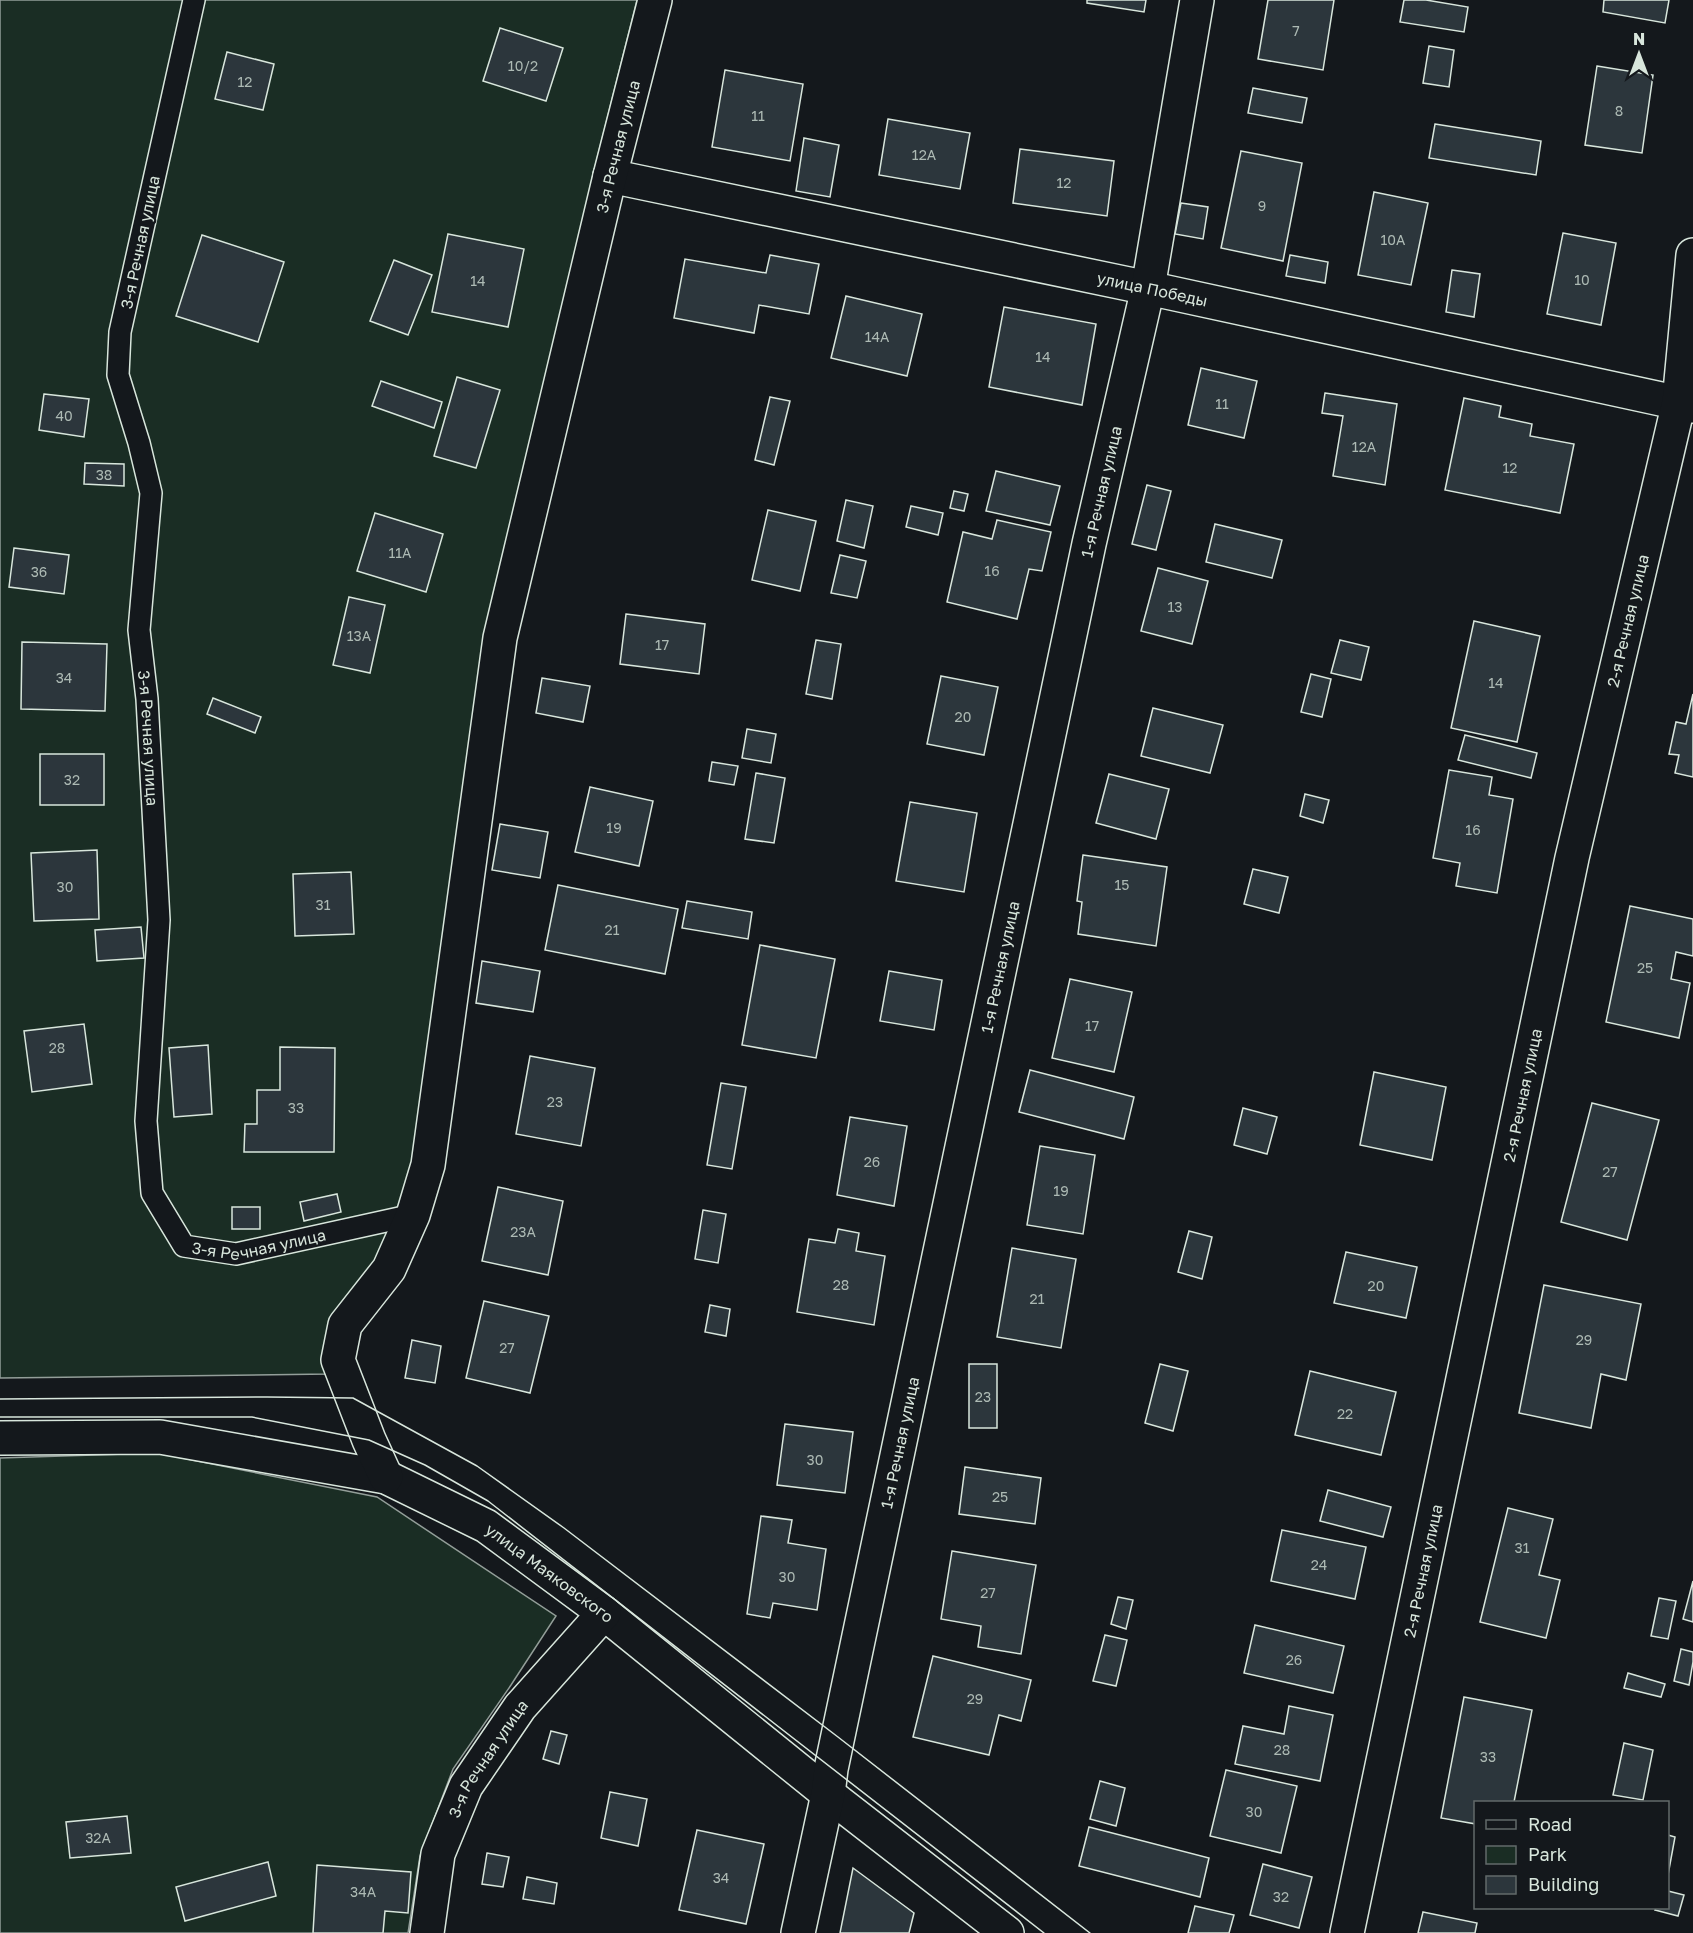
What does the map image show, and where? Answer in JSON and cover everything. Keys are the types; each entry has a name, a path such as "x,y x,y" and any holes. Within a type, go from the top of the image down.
{"street":[{"name":"3-я Речная улица","path":"386,1477 338,1360 345,1324 389,1269 413,1215 428,1165 500,638 610,176 655,0"},
{"name":"1-я Речная улица","path":"798,1933 1087,555 1148,288 1197,0"},
{"name":"улица Победы","path":"610,176 1148,288 1686,404"},
{"name":"2-я Речная улица","path":"1347,1933 1572,858 1686,404 1693,255"},
{"name":"улица Маяковского","path":"0,1438 160,1437 386,1477 486,1526 604,1613 828,1794 1007,1933"},
{"name":"3-я Речная улица","path":"427,1933 438,1854 466,1786 520,1707 604,1613"}],"lane":[{"name":"3-я Речная улица","path":"194,0 120,332 118,375 139,443 151,493 139,630 147,699 159,920 146,1121 153,1193 184,1246 236,1254 413,1215"}],"green space":[{"path":"0,0 637,0 593,175 487,639 416,1165 329,1374 0,1378"},
{"path":"157,1453 377,1497 556,1616 453,1769 420,1856 408,1933 0,1933 0,1458"}],"building":[{"path":"1087,0 1146,0 1144,12 1087,3"},
{"path":"1268,0 1334,0 1323,70 1258,59"},
{"path":"1404,0 1426,0 1468,7 1464,32 1400,22"},
{"path":"1604,0 1669,0 1665,23 1603,12"},
{"path":"500,28 563,48 546,101 483,81"},
{"path":"1429,46 1454,50 1449,87 1423,83"},
{"path":"227,52 274,64 263,110 215,99"},
{"path":"1597,66 1653,75 1642,153 1585,145"},
{"path":"725,70 803,84 790,161 712,147"},
{"path":"1253,88 1307,98 1302,123 1248,113"},
{"path":"888,119 970,133 960,189 879,175"},
{"path":"1435,124 1541,141 1536,175 1429,158"},
{"path":"804,138 839,145 830,197 796,191"},
{"path":"1020,149 1114,161 1107,216 1013,203"},
{"path":"1241,151 1302,163 1283,261 1221,248"},
{"path":"1374,192 1428,203 1411,285 1358,275"},
{"path":"1181,203 1208,207 1203,239 1175,234"},
{"path":"1563,233 1616,243 1601,325 1547,314"},
{"path":"448,234 524,249 508,327 432,312"},
{"path":"202,235 284,262 258,342 176,316"},
{"path":"770,255 819,264 809,314 759,305 754,333 674,318 685,259 766,273"},
{"path":"1290,255 1328,262 1325,283 1286,276"},
{"path":"394,260 432,275 408,335 370,321"},
{"path":"1452,270 1480,274 1474,317 1446,312"},
{"path":"846,296 922,314 907,376 831,358"},
{"path":"1004,307 1096,324 1082,405 989,387"},
{"path":"1201,368 1257,381 1244,438 1188,425"},
{"path":"457,377 500,390 476,468 434,456"},
{"path":"381,381 442,402 434,428 372,406"},
{"path":"1325,393 1397,404 1385,485 1333,476 1343,416 1322,413"},
{"path":"44,394 89,399 84,437 39,430"},
{"path":"770,397 790,401 774,465 755,460"},
{"path":"1464,398 1501,406 1499,417 1532,424 1530,436 1574,444 1560,513 1445,490"},
{"path":"85,463 124,464 124,486 84,484"},
{"path":"996,471 1060,486 1050,525 986,511"},
{"path":"1147,485 1171,491 1156,550 1132,544"},
{"path":"954,491 968,494 964,511 950,508"},
{"path":"846,500 873,506 864,548 837,541"},
{"path":"911,506 943,513 938,535 906,527"},
{"path":"768,510 816,521 800,591 752,580"},
{"path":"375,513 443,534 426,592 357,571"},
{"path":"997,520 1051,532 1042,571 1029,569 1017,619 947,602 963,532 992,539"},
{"path":"1215,524 1282,540 1272,578 1206,562"},
{"path":"14,548 69,555 64,594 9,587"},
{"path":"840,555 866,561 857,598 831,593"},
{"path":"1158,568 1208,581 1192,644 1141,631"},
{"path":"349,597 385,605 370,673 333,665"},
{"path":"626,614 705,624 699,674 620,664"},
{"path":"1474,621 1540,636 1517,742 1451,728"},
{"path":"816,640 841,644 832,699 806,694"},
{"path":"1340,640 1369,647 1361,680 1331,673"},
{"path":"22,642 107,644 105,711 21,709"},
{"path":"1311,674 1331,679 1322,717 1301,712"},
{"path":"941,676 998,687 984,755 927,744"},
{"path":"542,678 590,686 583,722 536,713"},
{"path":"1693,694 1693,777 1675,773 1679,755 1669,754 1676,722 1686,724"},
{"path":"213,698 261,717 255,733 207,714"},
{"path":"1153,708 1223,725 1210,773 1141,756"},
{"path":"747,729 776,734 771,763 742,758"},
{"path":"1465,735 1537,753 1531,778 1458,760"},
{"path":"40,754 104,754 104,805 40,805"},
{"path":"712,762 738,766 734,785 709,781"},
{"path":"1449,770 1492,777 1489,795 1513,799 1497,893 1456,886 1460,863 1433,858"},
{"path":"756,773 785,778 774,843 745,839"},
{"path":"1109,774 1169,789 1156,839 1096,823"},
{"path":"590,787 653,801 639,866 575,852"},
{"path":"1305,794 1329,800 1323,823 1300,816"},
{"path":"910,802 977,813 964,892 896,881"},
{"path":"500,824 548,832 540,878 492,870"},
{"path":"97,850 99,919 34,921 31,853"},
{"path":"1083,855 1167,867 1156,946 1078,934 1082,902 1077,901"},
{"path":"1253,869 1288,877 1279,913 1244,904"},
{"path":"351,872 354,934 295,936 293,874"},
{"path":"558,885 678,909 665,974 545,950"},
{"path":"687,901 752,912 748,939 682,928"},
{"path":"1630,906 1693,919 1693,956 1676,952 1671,979 1690,983 1679,1038 1606,1022"},
{"path":"141,927 144,958 97,961 95,930"},
{"path":"760,945 835,959 816,1058 742,1045"},
{"path":"482,961 540,971 533,1012 476,1003"},
{"path":"889,971 942,980 934,1030 880,1021"},
{"path":"1070,979 1132,992 1114,1072 1052,1058"},
{"path":"84,1024 92,1084 32,1092 24,1031"},
{"path":"208,1045 212,1114 174,1117 169,1048"},
{"path":"280,1047 335,1048 334,1152 244,1152 245,1124 257,1124 257,1090 280,1090"},
{"path":"530,1056 595,1068 581,1146 516,1134"},
{"path":"1030,1070 1134,1097 1124,1139 1019,1112"},
{"path":"1374,1072 1446,1087 1432,1160 1360,1145"},
{"path":"721,1083 746,1087 732,1169 707,1165"},
{"path":"1592,1103 1659,1120 1627,1240 1561,1222"},
{"path":"1243,1108 1277,1117 1267,1154 1234,1145"},
{"path":"850,1117 907,1126 894,1206 837,1195"},
{"path":"1040,1146 1095,1155 1083,1234 1027,1225"},
{"path":"498,1187 563,1201 548,1275 482,1261"},
{"path":"337,1194 341,1212 304,1221 300,1202"},
{"path":"232,1207 260,1207 260,1229 232,1229"},
{"path":"703,1210 726,1214 718,1263 695,1259"},
{"path":"838,1229 859,1233 856,1251 885,1256 874,1325 797,1312 809,1239 835,1243"},
{"path":"1189,1231 1212,1237 1202,1279 1178,1272"},
{"path":"1012,1248 1076,1259 1061,1348 997,1337"},
{"path":"1346,1252 1417,1267 1406,1318 1334,1303"},
{"path":"1544,1285 1641,1304 1626,1380 1601,1374 1591,1428 1519,1413"},
{"path":"484,1301 549,1316 530,1393 466,1378"},
{"path":"710,1305 730,1309 726,1336 705,1332"},
{"path":"412,1340 441,1346 435,1383 405,1378"},
{"path":"969,1364 997,1364 997,1428 969,1428"},
{"path":"1160,1364 1188,1371 1173,1431 1145,1423"},
{"path":"1310,1371 1396,1392 1381,1455 1295,1435"},
{"path":"785,1424 853,1432 845,1493 777,1485"},
{"path":"965,1467 1041,1478 1035,1524 959,1514"},
{"path":"1328,1490 1391,1507 1383,1537 1320,1521"},
{"path":"1508,1508 1553,1519 1539,1575 1560,1580 1546,1638 1480,1622"},
{"path":"761,1516 792,1520 788,1543 826,1549 817,1610 773,1603 770,1618 747,1614"},
{"path":"1282,1530 1366,1547 1355,1599 1271,1581"},
{"path":"952,1551 1036,1565 1021,1654 978,1647 981,1626 941,1619"},
{"path":"1693,1581 1693,1622 1683,1619"},
{"path":"1118,1597 1133,1600 1126,1629 1111,1624"},
{"path":"1659,1598 1676,1601 1668,1639 1651,1636"},
{"path":"1255,1625 1344,1646 1333,1693 1244,1673"},
{"path":"1105,1635 1127,1640 1116,1686 1093,1681"},
{"path":"1681,1649 1693,1652 1689,1685 1674,1681"},
{"path":"933,1656 1031,1680 1021,1721 999,1715 989,1755 913,1737"},
{"path":"1628,1673 1665,1684 1661,1697 1624,1688"},
{"path":"1464,1697 1532,1710 1514,1801 1474,1801 1474,1824 1441,1818"},
{"path":"1289,1706 1333,1715 1320,1781 1235,1764 1243,1726 1284,1734"},
{"path":"551,1731 567,1735 559,1764 543,1759"},
{"path":"1624,1743 1653,1750 1643,1800 1613,1795"},
{"path":"1226,1770 1297,1786 1281,1853 1210,1836"},
{"path":"1100,1781 1125,1788 1116,1826 1090,1819"},
{"path":"610,1792 647,1799 638,1846 601,1838"},
{"path":"127,1816 131,1853 70,1858 66,1822"},
{"path":"1089,1827 1209,1858 1200,1897 1079,1866"},
{"path":"697,1830 764,1844 746,1924 679,1910"},
{"path":"1669,1835 1675,1837 1669,1870"},
{"path":"487,1853 509,1857 503,1887 482,1884"},
{"path":"268,1862 276,1896 185,1921 176,1887"},
{"path":"1263,1864 1312,1877 1299,1928 1250,1915"},
{"path":"317,1865 411,1872 408,1913 385,1911 383,1933 313,1933"},
{"path":"853,1868 914,1913 909,1933 840,1933"},
{"path":"527,1877 557,1883 554,1904 523,1899"},
{"path":"1669,1891 1684,1895 1678,1916 1655,1910 1669,1909"},
{"path":"1195,1906 1234,1915 1229,1933 1188,1933"},
{"path":"1423,1912 1477,1923 1475,1933 1418,1933"}],"tram line":[{"path":"0,1399 353,1398 477,1466 564,1528 1090,1933"},
{"path":"0,1417 252,1417 369,1440 425,1465 488,1501 1044,1933"}]}
